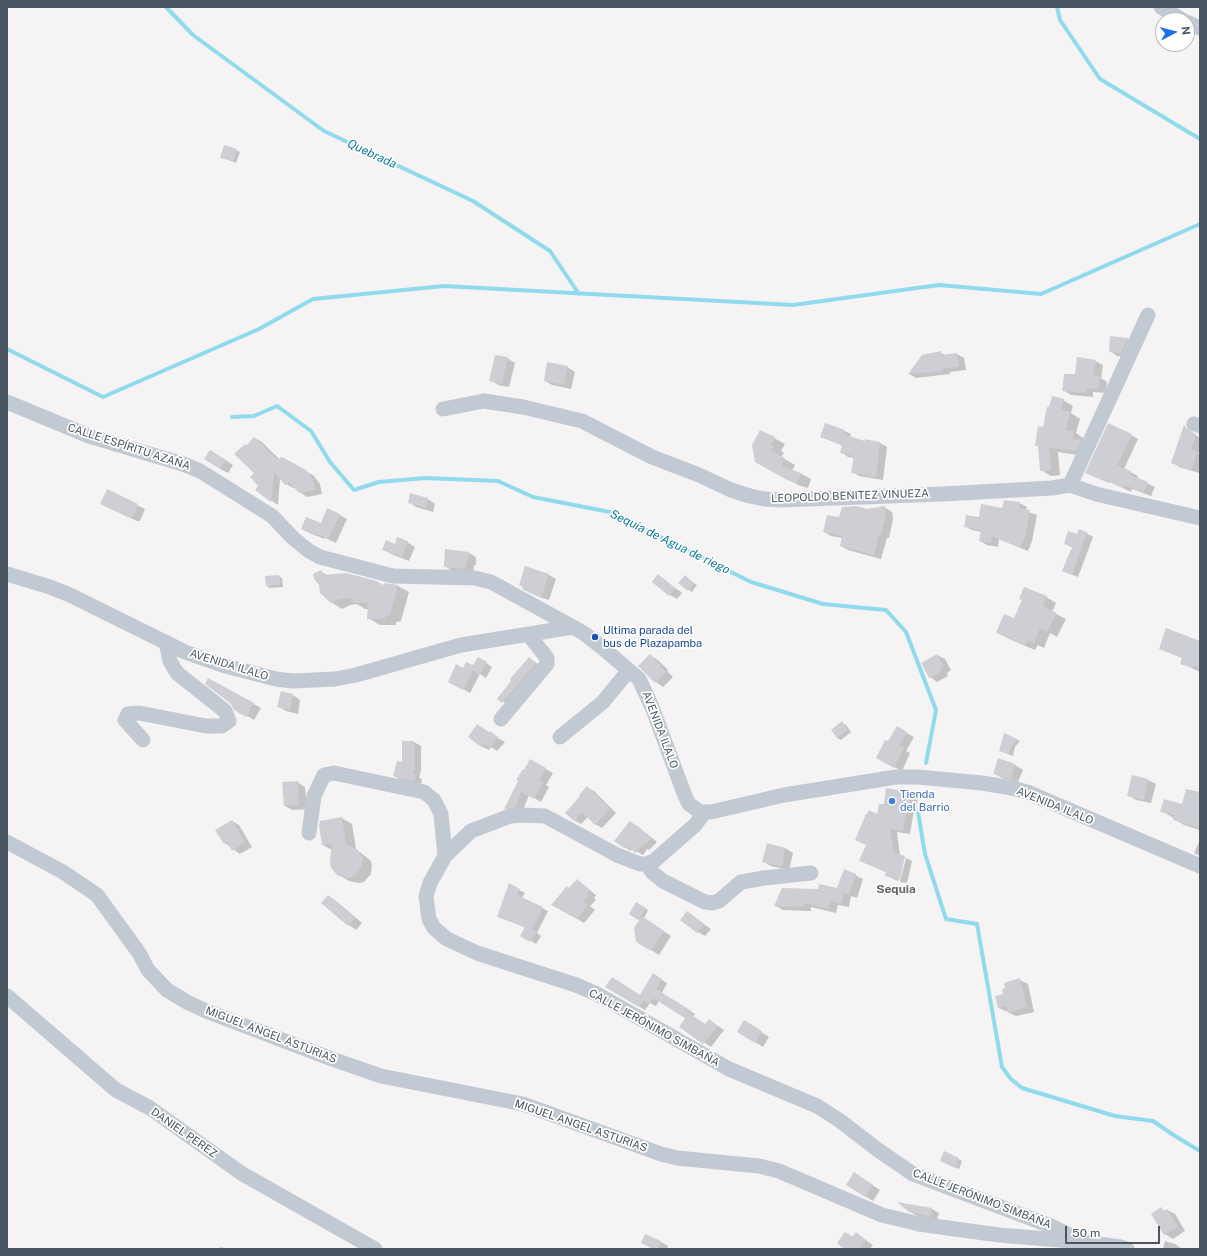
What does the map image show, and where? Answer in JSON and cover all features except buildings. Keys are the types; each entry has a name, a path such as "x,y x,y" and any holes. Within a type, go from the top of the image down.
{"street":[{"path":"1070,485 1148,315"},
{"name":"LEOPOLDO BENITEZ VINUEZA","path":"443,409 484,401 582,421 652,457 699,475 731,490 764,499 780,500 943,494 1052,488 1070,485 1096,494 1200,518"},
{"name":"CALLE ESPÍRITU AZAÑA","path":"7,402 89,436 184,464 200,471 272,516 309,552 320,557 393,576 476,578 491,582 573,627"},
{"name":"AVENIDA ILALO","path":"7,574 50,587 70,595 185,652 222,665 276,679 292,681 335,679 356,675 461,645 573,627 585,634 639,679 644,688 689,804 700,812 718,811 784,795 896,777 918,777 975,783 1012,788 1027,792 1200,866"},
{"path":"501,719 547,664 547,658 528,634"},
{"path":"143,740 125,720 128,714 139,713 206,726 222,726 229,721 225,711 177,673 170,661 166,642"},
{"path":"560,737 603,702 629,670"},
{"path":"309,833 314,796 324,775 334,772 424,792 434,800 441,814 445,856"},
{"path":"705,812 696,825 654,861 646,864 653,873 663,881 705,902 712,903 718,901 741,882 811,872"},
{"name":"CALLE JERÓNIMO SIMBAÑA","path":"646,864 640,864 617,855 545,816 523,814 510,816 471,830 445,856 430,883 426,896 429,919 434,928 447,938 477,953 576,985 596,994 729,1069 817,1106 839,1120 878,1150 913,1174 1051,1226 1084,1242"},
{"name":"MIGUEL ANGEL ASTURIAS","path":"7,842 63,872 97,895 139,953 148,970 166,990 206,1011 332,1059 382,1076 523,1104 661,1154 677,1158 759,1166 779,1171 882,1215 919,1224 999,1235 1084,1242 1123,1248"},
{"name":"DANIEL PEREZ","path":"7,996 116,1090 150,1108 241,1173 375,1249"}],"waterway":[{"name":"Quebrada","path":"166,7 193,35 324,131 473,201 550,251 579,294"},
{"path":"1057,7 1060,20 1100,79 1200,139"},
{"path":"7,349 103,397 259,329 313,299 444,286 793,305 939,285 1041,294 1200,224"},
{"name":"Sequia de Agua de riego","path":"232,417 254,416 277,406 311,431 330,462 354,490 379,482 425,478 498,481 533,497 610,512 751,582 823,604 886,610 906,632 936,710 926,763"},
{"path":"918,812 925,854 946,919 977,924 1002,1067 1011,1079 1022,1088 1115,1116 1153,1121 1200,1151"}],"place":[{"name":"Ultima parada del bus de Plazapamba","path":"595,637"},
{"name":"Tienda del Barrio","path":"892,801"}],"district":[{"name":"Sequia","path":"896,889"}]}
